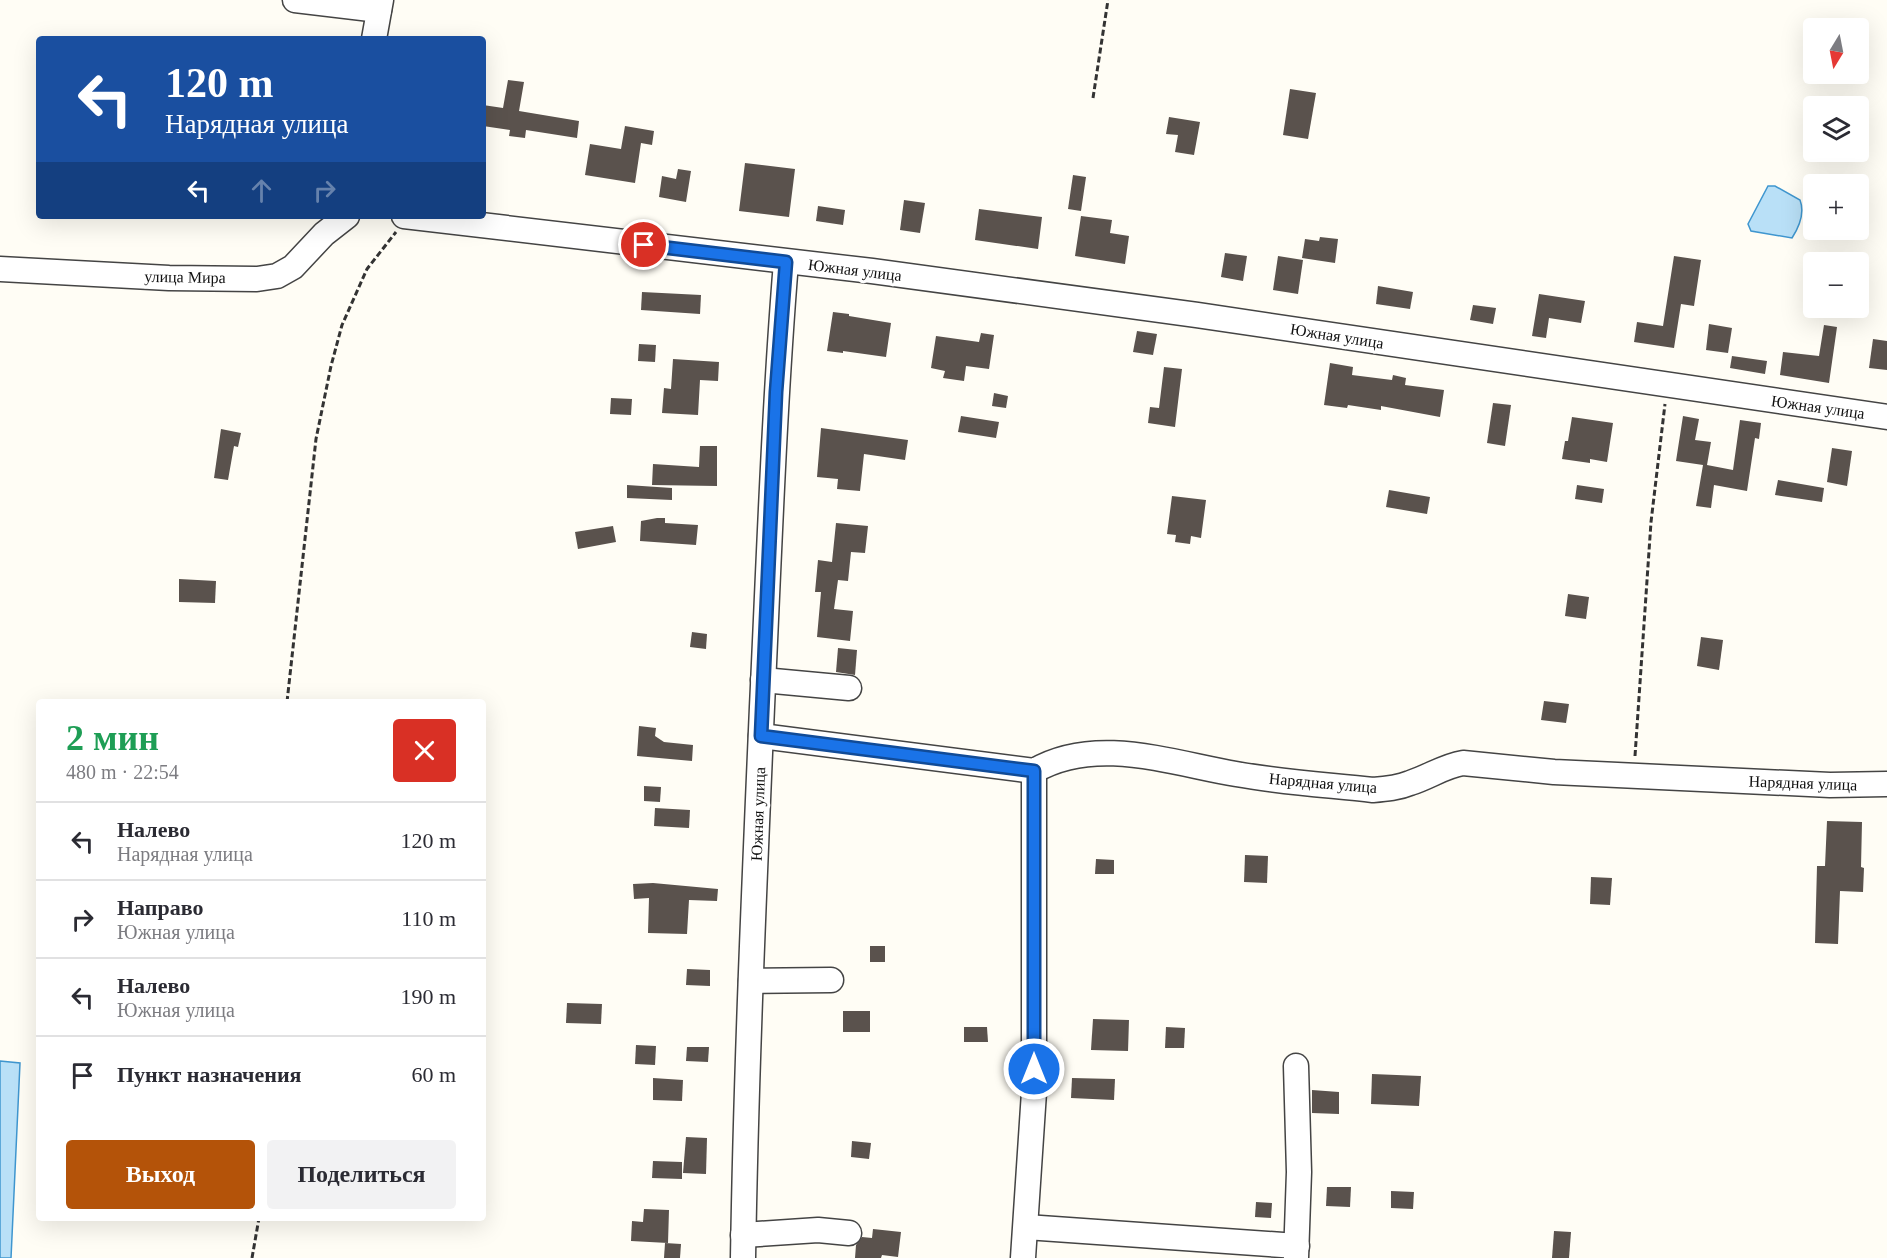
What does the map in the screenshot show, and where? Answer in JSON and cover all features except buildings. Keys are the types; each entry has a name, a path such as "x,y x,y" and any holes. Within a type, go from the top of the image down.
{"street":[{"path":"295,0 380,5 375,36"},
{"name":"улица Мира","path":"0,269 169,278 257,279 277,276 293,267 324,234 342,219"},
{"name":"Южная улица","path":"431,219 872,271 1197,315 1887,417"},
{"name":"Южная улица","path":"743,1247 763,680 776,392 786,262"},
{"path":"763,680 849,688"},
{"path":"761,736 1034,771 1034,1092 1023,1258"},
{"name":"Нарядная улица","path":"1034,771 1051,761 1099,753 1159,758 1237,775 1373,790 1394,788 1411,783 1450,765 1463,763 1554,772 1830,785 1887,784"},
{"path":"751,981 831,980"},
{"path":"1026,1227 1297,1252 1299,1173 1296,1066"},
{"path":"743,1247 818,1230 849,1233"}],"path":[{"path":"1093,98 1108,0"},
{"path":"287,699 286,689 316,439 331,366 342,325 367,269 404,219"},
{"path":"1636,776 1635,742 1651,522 1667,385"},
{"path":"252,1258 258,1221"}],"water":[{"path":"1768,186 1775,186 1800,200 1802,210 1800,220 1792,238 1751,231 1748,224"},
{"path":"0,1061 20,1063 11,1258 0,1258"}],"route":[{"path":"644,245 786,262 776,392 761,736 1034,771 1034,1069"}]}
